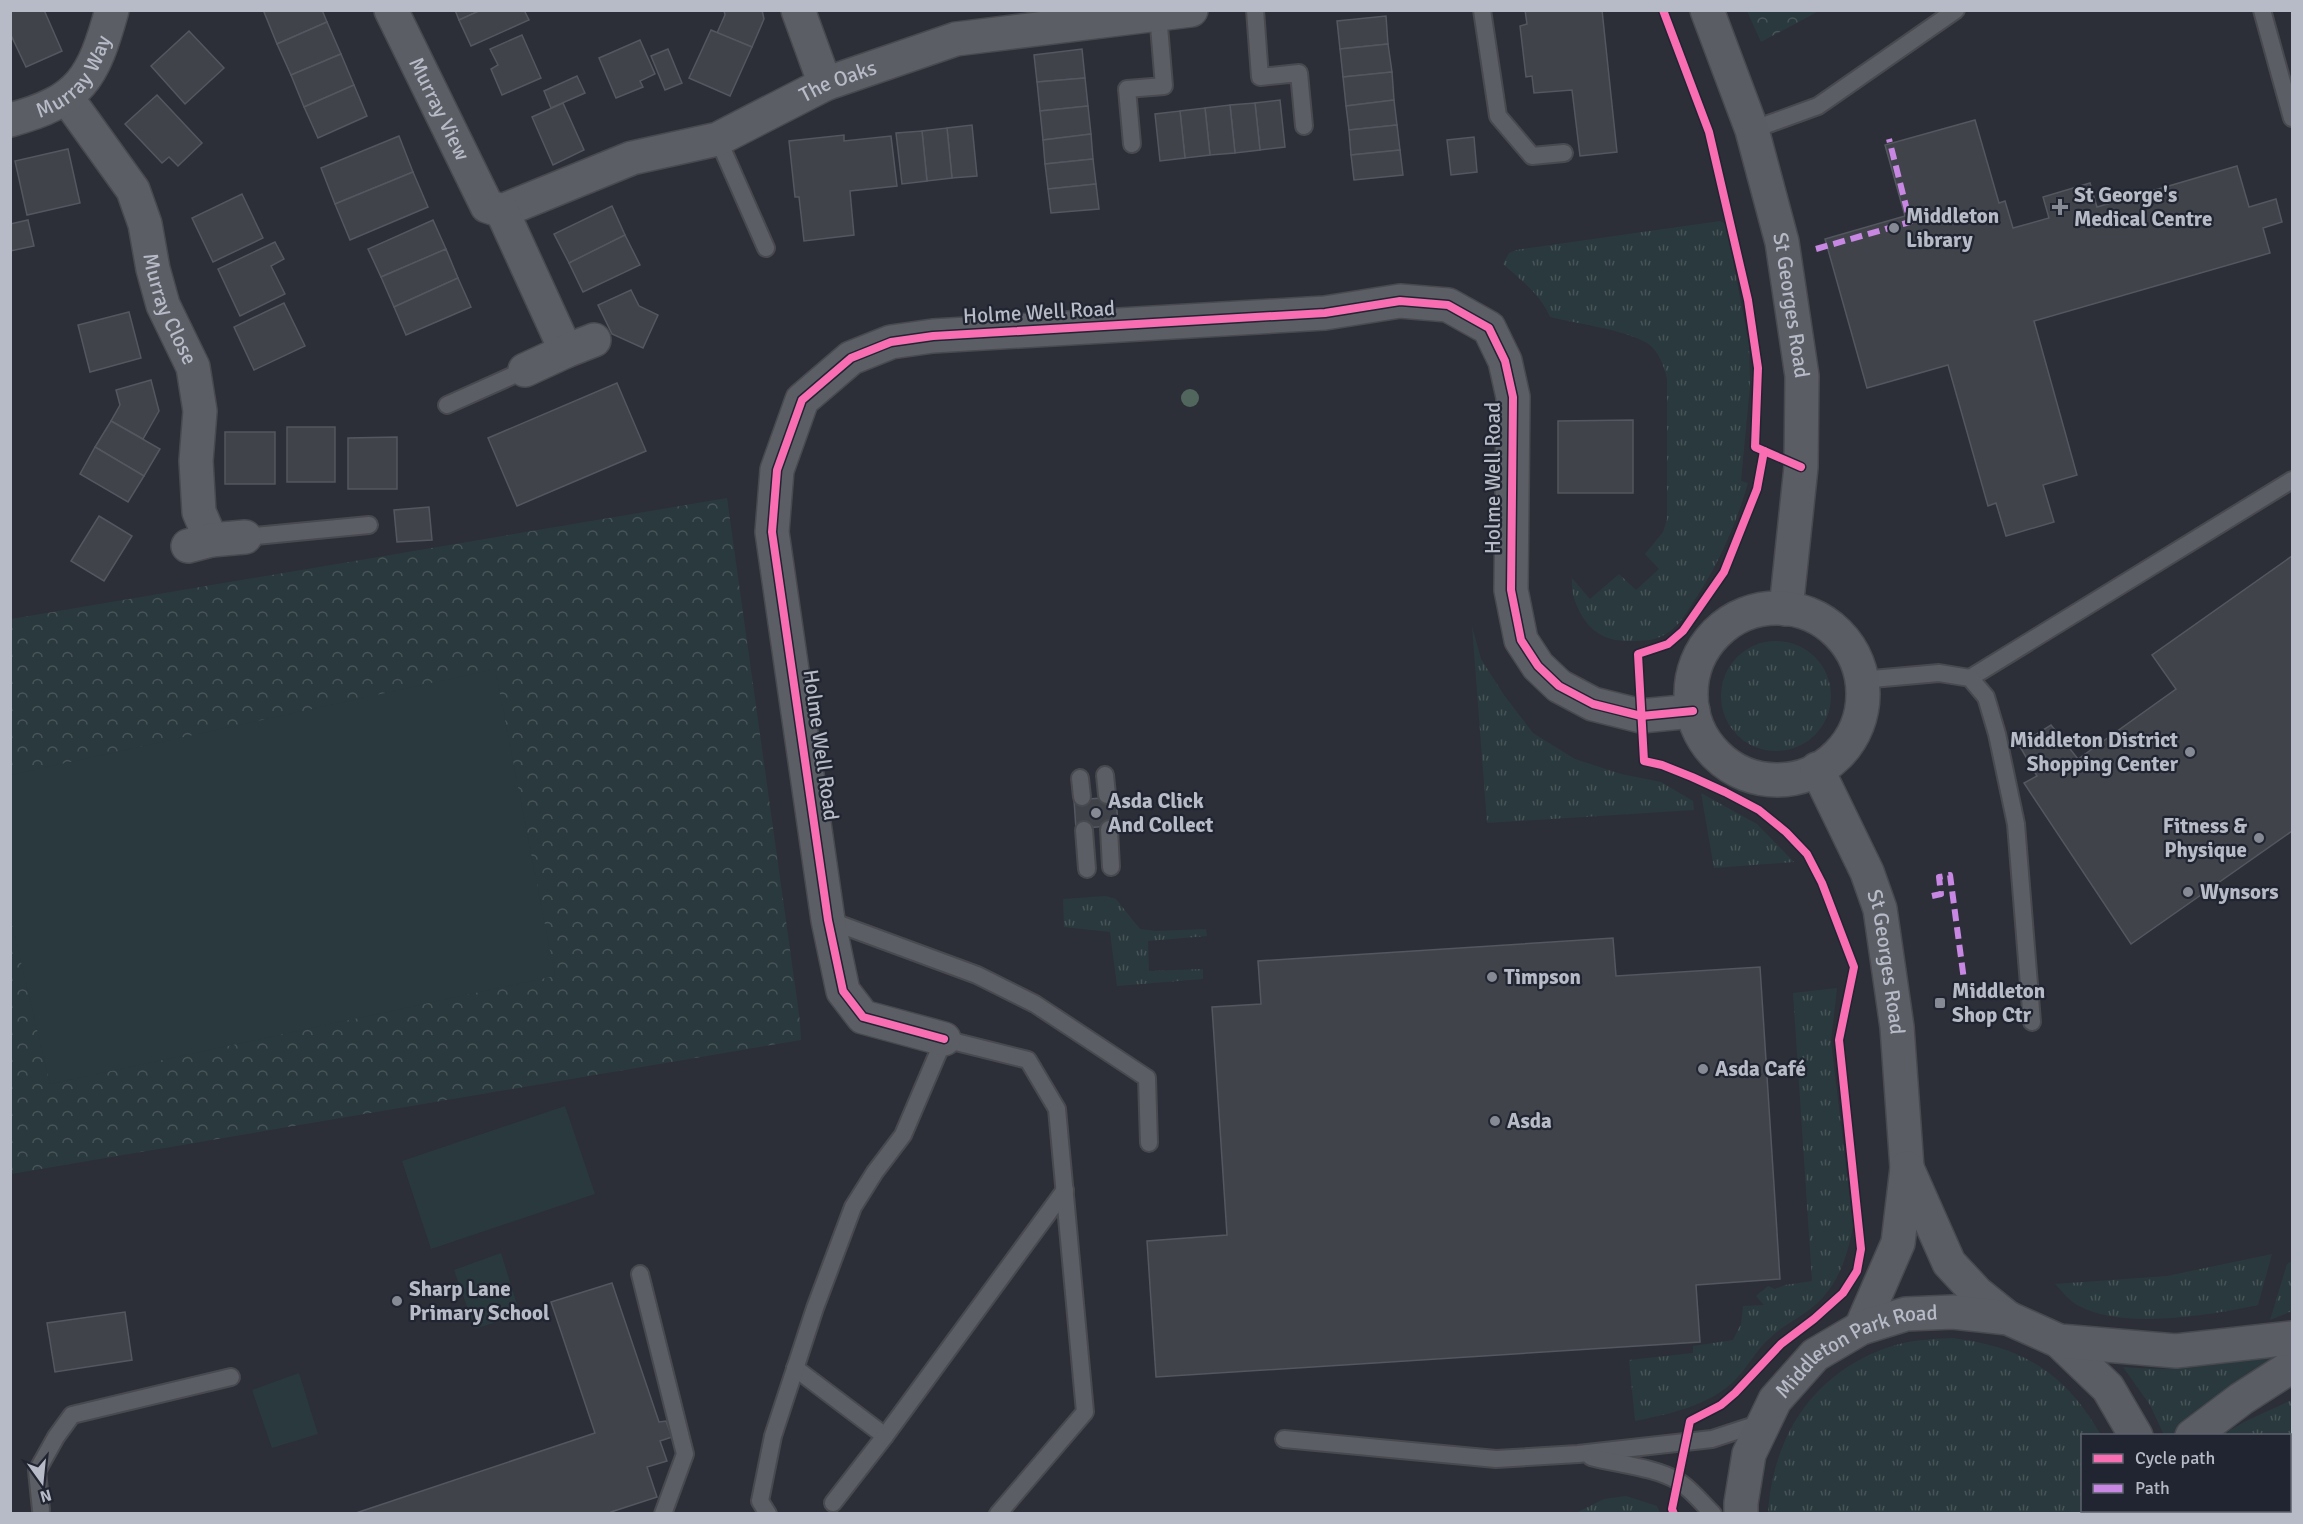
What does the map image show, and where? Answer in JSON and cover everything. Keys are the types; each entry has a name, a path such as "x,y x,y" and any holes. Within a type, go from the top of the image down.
{"street":[{"name":"Murray Way","path":"10,120 35,113 67,98 88,76 103,42 112,10"},
{"name":"Murray View","path":"391,10 494,208"},
{"path":"798,10 825,84"},
{"name":"The Oaks","path":"494,208 632,158 718,139 825,84 956,39 1158,12 1191,10"},
{"name":"St Georges Road","path":"1707,10 1752,130 1782,242 1802,376 1801,467 1786,609"},
{"name":"Murray Close","path":"67,98 133,190 145,224 153,269 163,305 193,367 200,411 196,461 200,512 199,543 245,537"},
{"path":"494,208 580,346 525,370"},
{"name":"Holme Well Road","path":"944,1040 862,1017 843,991 828,920 772,532 777,470 802,400 851,358 891,342 933,336 1325,313 1400,301 1448,305 1489,328 1505,361 1513,397 1511,590 1521,640 1538,666 1559,687 1593,704 1641,716 1693,711"},
{"path":"1777,607 1786,609 1799,610 1819,619 1837,632 1851,650 1859,669 1863,691 1861,712 1854,732 1827,764 1808,774 1788,779 1767,779 1744,773 1723,761 1707,744 1695,723 1690,700 1692,677 1700,654 1714,635 1732,620 1754,610 1777,607"},
{"name":"St Georges Road","path":"1816,769 1867,872 1880,909 1897,1027 1907,1168 1898,1243 1861,1328"},
{"name":"St Georges Road","path":"1907,1168 1949,1263 1977,1293 2008,1318"},
{"name":"Middleton Park Road","path":"1741,1514 1749,1454 1775,1400 1815,1355 1861,1328 1905,1314 1953,1312 2008,1318 2059,1341 2176,1351 2292,1338"},
{"name":"Middleton Park Road","path":"2059,1341 2108,1388 2135,1434"},
{"path":"2195,1434 2241,1399 2292,1366"}],"lane":[{"path":"1255,10 1260,76 1299,73 1304,126"},
{"path":"1482,10 1498,116 1532,156 1564,153"},
{"path":"1752,130 1818,106 1956,10"},
{"path":"2262,10 2292,118"},
{"path":"1132,144 1127,90 1164,86 1158,12"},
{"path":"718,139 766,248"},
{"path":"447,405 525,370"},
{"path":"1861,680 1939,674 1970,678 2292,480"},
{"path":"245,537 369,525"},
{"path":"1970,678 1986,698 1997,734 2016,824 2032,1022"},
{"path":"1106,775 1107,795"},
{"path":"1080,777 1082,797"},
{"path":"1109,829 1112,867"},
{"path":"1084,830 1087,869"},
{"path":"828,920 977,975 1035,1004 1147,1078 1149,1143"},
{"path":"768,1514 760,1501 773,1436 853,1207 875,1172 903,1135 944,1040 1028,1060 1057,1109 1085,1412 998,1514"},
{"path":"832,1503 885,1436 1065,1190"},
{"path":"640,1274 685,1454 663,1514"},
{"path":"795,1368 885,1436"},
{"path":"40,1512 37,1471 56,1437 72,1415 231,1377"},
{"path":"1284,1439 1496,1459 1578,1454 1712,1439 1765,1422"},
{"path":"1578,1454 1650,1470 1679,1481 1713,1514"}],"green space":[{"path":"1747,11 1819,11 1761,42"},
{"path":"1720,221 1726,224 1749,345 1750,386 1741,481 1748,483 1718,561 1679,623 1669,632 1655,639 1620,641 1611,639 1595,631 1581,614 1573,592 1572,578 1590,599 1619,574 1636,590 1659,569 1645,554 1663,532 1667,519 1666,374 1658,354 1651,346 1637,338 1613,330 1550,317 1536,295 1503,264 1509,253 1516,250"},
{"path":"727,498 801,1040 11,1174 11,619"},
{"path":"1472,626 1481,659 1504,695 1533,733 1575,759 1621,774 1661,782 1693,801 1694,810 1487,823"},
{"path":"1776,641 1797,645 1815,657 1827,675 1831,696 1827,717 1815,735 1797,747 1776,751 1755,747 1737,735 1725,717 1721,696 1725,675 1737,657 1755,645"},
{"path":"495,669 555,976 50,1084 11,920 11,775"},
{"path":"1701,793 1757,824 1794,862 1714,868"},
{"path":"1106,896 1116,899 1140,929 1156,931 1206,929 1207,936 1148,941 1149,971 1203,969 1203,979 1117,986 1110,932 1064,927 1063,899"},
{"path":"1837,988 1831,1041 1853,1226 1848,1248 1836,1280 1809,1310 1770,1338 1740,1375 1725,1389 1688,1408 1635,1421 1629,1360 1693,1353 1693,1346 1733,1340 1741,1324 1743,1306 1764,1305 1756,1296 1768,1286 1775,1289 1812,1281 1793,993"},
{"path":"565,1106 595,1194 431,1249 402,1161"},
{"path":"501,1253 520,1314 475,1329 454,1270"},
{"path":"2272,1254 2258,1305 2216,1313 2143,1319 2119,1317 2097,1313 2079,1306 2055,1284 2167,1276"},
{"path":"2292,1261 2292,1311 2270,1320 2287,1264"},
{"path":"1952,1338 2001,1348 2021,1356 2057,1379 2073,1395 2100,1434 2081,1434 2081,1512 2120,1513 1768,1513 1778,1458 1788,1433 1802,1411 1819,1391 1839,1373 1862,1358 1889,1347 1928,1339"},
{"path":"2277,1350 2281,1364 2232,1386 2207,1403 2177,1434 2164,1434 2150,1405 2123,1367 2166,1369 2222,1363"},
{"path":"299,1373 318,1434 272,1448 252,1390"},
{"path":"2292,1400 2292,1513 2183,1513 2291,1512 2291,1434 2223,1434"},
{"path":"1626,1496 1657,1506 1660,1513 1576,1513 1604,1499"}],"building":[{"path":"44,10 62,51 26,67 10,33 10,12"},
{"path":"267,10 322,10 327,22 277,44 264,12"},
{"path":"455,10 481,10 459,20"},
{"path":"481,10 524,10 529,20 471,46 459,20"},
{"path":"724,10 762,10 764,19 752,47 717,33 725,15"},
{"path":"1525,10 1602,10 1617,152 1580,156 1572,90 1534,93 1532,76 1526,77 1520,26 1527,24"},
{"path":"1386,16 1388,44 1340,49 1337,21"},
{"path":"327,22 341,54 291,75 277,44"},
{"path":"711,30 752,47 730,96 689,78"},
{"path":"189,31 224,68 185,104 151,66"},
{"path":"522,35 541,78 502,95 491,69 498,65 490,49"},
{"path":"640,40 655,74 640,81 643,87 616,98 599,58"},
{"path":"1388,44 1392,72 1343,77 1340,49"},
{"path":"668,49 682,83 665,90 651,56"},
{"path":"1082,49 1085,78 1037,82 1034,55"},
{"path":"341,54 354,85 304,107 291,75"},
{"path":"1392,72 1394,100 1346,106 1343,77"},
{"path":"577,76 585,93 551,108 544,91"},
{"path":"1085,78 1088,106 1040,111 1037,82"},
{"path":"354,85 367,116 318,138 304,107"},
{"path":"157,95 202,143 178,166 169,157 162,163 125,124"},
{"path":"1280,100 1285,147 1260,150 1255,103"},
{"path":"1394,100 1397,125 1349,130 1346,106"},
{"path":"563,103 584,150 553,165 532,117"},
{"path":"1255,103 1260,150 1235,153 1230,105"},
{"path":"1230,105 1235,153 1210,155 1205,108"},
{"path":"1088,106 1091,134 1043,140 1040,111"},
{"path":"1205,108 1210,155 1185,158 1180,111"},
{"path":"1180,111 1185,158 1160,161 1155,114"},
{"path":"1975,120 1999,203 2005,201 2013,228 2049,218 2043,197 2090,183 2097,207 2237,166 2249,207 2276,199 2282,222 2263,228 2270,253 2034,321 2077,475 2043,485 2054,522 2006,536 1996,503 1988,506 1948,365 1867,388 1825,239 1905,216 1885,145"},
{"path":"972,125 977,176 952,178 947,128"},
{"path":"1397,125 1400,150 1351,155 1349,130"},
{"path":"947,128 952,178 927,181 922,131"},
{"path":"922,131 927,181 902,184 896,133"},
{"path":"1091,134 1093,159 1045,164 1043,140"},
{"path":"844,135 844,141 891,136 897,186 850,191 854,235 804,241 799,197 795,197 789,141"},
{"path":"399,136 413,172 335,204 321,168"},
{"path":"1474,137 1477,172 1451,175 1447,140"},
{"path":"68,149 80,203 27,215 15,161"},
{"path":"1400,150 1403,175 1354,180 1351,155"},
{"path":"1093,159 1096,184 1048,189 1045,164"},
{"path":"413,172 428,207 350,240 335,204"},
{"path":"1096,184 1099,209 1051,213 1048,189"},
{"path":"242,194 263,238 213,262 192,218"},
{"path":"612,206 625,235 569,263 554,234"},
{"path":"28,220 34,246 10,251 10,224"},
{"path":"433,220 446,249 381,277 368,249"},
{"path":"625,235 640,265 583,292 569,263"},
{"path":"275,242 284,259 271,266 285,294 240,316 218,269"},
{"path":"446,249 458,278 394,307 381,277"},
{"path":"458,278 471,307 406,335 394,307"},
{"path":"631,290 639,306 658,315 643,348 612,334 598,305"},
{"path":"284,303 305,346 254,370 234,327"},
{"path":"129,312 141,358 90,372 78,325"},
{"path":"151,380 159,411 143,439 111,421 120,405 116,390"},
{"path":"617,383 646,451 517,506 488,438"},
{"path":"1633,420 1633,493 1558,493 1558,421"},
{"path":"111,421 160,449 144,476 95,447"},
{"path":"287,427 335,427 335,482 287,482"},
{"path":"225,432 275,432 275,484 225,484"},
{"path":"397,437 397,489 348,489 348,438"},
{"path":"95,447 144,476 128,502 80,474"},
{"path":"429,507 432,540 397,542 394,510"},
{"path":"99,516 132,536 104,581 71,561"},
{"name":"Middleton District Shopping Center","path":"2292,556 2292,831 2131,944 2024,783 2037,776 2019,745 2051,725 2078,759 2176,689 2152,655"},
{"name":"Asda Click And Collect","path":"1116,797 1118,825 1076,829 1074,800"},
{"name":"Asda","path":"1613,938 1616,976 1760,967 1780,1279 1696,1285 1700,1342 1156,1377 1147,1241 1227,1235 1212,1007 1261,1004 1258,961"},
{"path":"612,1283 659,1422 666,1421 672,1437 660,1441 667,1461 647,1467 657,1497 611,1512 612,1514 353,1514 595,1433 551,1302"},
{"path":"125,1312 132,1360 55,1372 47,1323"}],"marked path":[{"path":"1816,249 1910,222 1889,139"},
{"path":"1932,896 1941,894 1939,877 1950,875 1964,980"}],"cycle path":[{"path":"1663,10 1709,132 1748,300 1758,368 1755,447 1801,467"},
{"path":"944,1039 863,1017 843,991 828,920 772,532 777,470 802,400 851,358 891,342 933,336 1325,313 1400,301 1448,305 1489,328 1505,361 1513,397 1511,590 1521,640 1538,666 1559,686 1593,704 1641,716 1693,711"},
{"path":"1674,1514 1672,1509 1690,1421 1721,1405 1781,1344 1843,1293 1857,1271 1861,1249 1839,1040 1854,967 1822,883 1807,854 1786,832 1759,810 1692,777 1662,765 1644,761 1638,654 1668,644 1683,631 1724,572 1757,489 1764,451"}],"place":[{"name":"St George's Medical Centre","path":"2060,207"},
{"name":"Middleton Library","path":"1894,228"},
{"name":"Middleton District Shopping Center","path":"2190,752"},
{"name":"Asda Click And Collect","path":"1096,813"},
{"name":"Fitness & Physique","path":"2259,838"},
{"name":"Wynsors","path":"2188,892"},
{"name":"Timpson","path":"1492,977"},
{"name":"Middleton Shop Ctr","path":"1940,1003"},
{"name":"Asda Café","path":"1703,1069"},
{"name":"Asda","path":"1495,1121"},
{"name":"Sharp Lane Primary School","path":"397,1301"}]}
